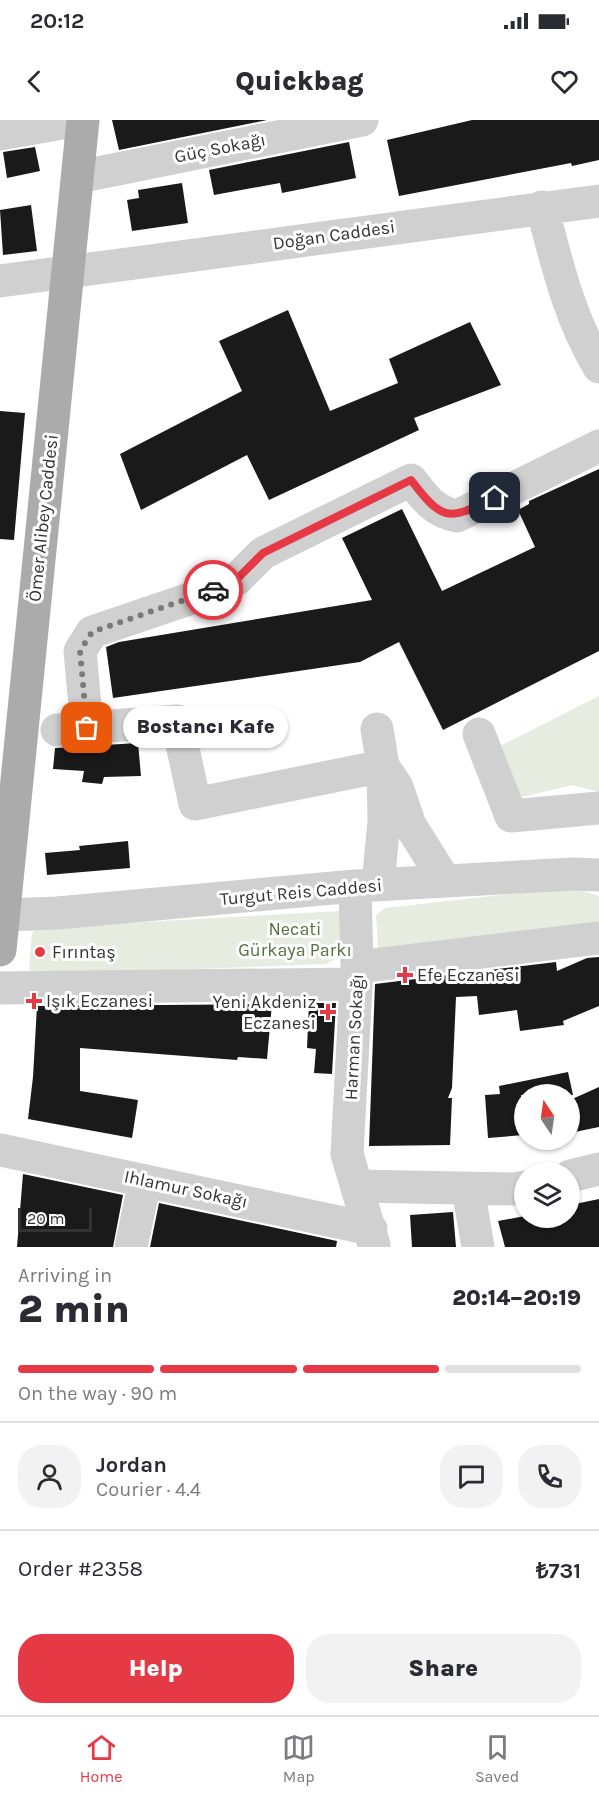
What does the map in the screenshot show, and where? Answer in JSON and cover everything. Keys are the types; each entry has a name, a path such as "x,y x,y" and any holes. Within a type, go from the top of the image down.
{"main road":[{"name":"Ömer Alibey Caddesi","path":"0,950 1,915 69,273 81,120"}],"street":[{"path":"0,134 81,120"},
{"name":"Güç Sokağı","path":"78,177 362,120"},
{"name":"Doğan Caddesi","path":"0,281 599,201"},
{"path":"542,207 563,291 580,335 599,368"},
{"path":"383,766 195,804 177,721 72,729 80,651 92,632 198,596 237,579 263,553 411,480 428,502 445,514 457,516 599,446"},
{"path":"377,729 383,766 397,787 410,825 445,881"},
{"path":"479,734 511,816 599,808"},
{"name":"Harman Sokağı","path":"373,1238 347,1154 357,976 367,886 384,821 383,766"},
{"name":"Turgut Reis Caddesi","path":"1,915 57,913 367,886 573,874 599,875"},
{"path":"0,988 357,976 599,938"},
{"name":"Ihlamur Sokağı","path":"0,1150 145,1181 373,1238"},
{"path":"580,1174 599,1169"},
{"path":"131,1247 145,1181"},
{"path":"357,1186 514,1186"},
{"path":"468,1188 478,1247"}],"green space":[{"path":"599,696 599,792 572,785 518,798 498,747"},
{"path":"571,887 599,896 599,931 378,951 376,915 385,908"},
{"name":"Necati Gürkaya Parkı","path":"340,911 345,917 339,957 326,964 35,975 29,969 32,933 37,928"}],"building":[{"path":"112,120 267,120 119,150"},
{"path":"472,120 599,120 599,160 572,166 571,163 399,196 387,140"},
{"path":"349,142 356,178 282,193 280,183 214,195 209,170"},
{"path":"35,147 40,171 7,178 3,152"},
{"path":"182,183 188,223 132,231 127,200 139,198 138,190"},
{"path":"31,205 37,251 3,255 0,210"},
{"path":"288,310 330,411 398,383 389,359 470,322 501,385 414,418 419,430 269,500 247,455 141,510 120,454 242,391 219,341"},
{"path":"0,411 25,413 14,540 0,539"},
{"path":"599,469 599,651 443,730 399,642 360,662 113,698 106,647 119,642 372,600 342,538 402,509 442,591 535,547 518,510 529,504 529,501"},
{"path":"138,743 141,776 104,777 102,784 82,782 84,771 53,769 55,748"},
{"path":"128,841 130,868 47,875 45,853 80,850 79,846"},
{"path":"599,957 599,1006 563,1021 564,1025 520,1031 517,1010 479,1015 477,996 456,997 452,1088 448,1098 452,1098 450,1145 369,1146 375,984 556,962 557,971 587,958"},
{"path":"309,1003 336,1003 332,1074 314,1073 316,1049 307,1048"},
{"path":"272,1004 267,1059 238,1057 237,1060 80,1048 80,1091 138,1100 132,1138 28,1119 37,1006"},
{"path":"568,1072 571,1084 514,1084 514,1136 488,1138 485,1095 500,1094 499,1086"},
{"path":"599,1087 599,1127 580,1131 580,1096"},
{"path":"23,1174 123,1195 113,1247 17,1247"},
{"path":"599,1199 599,1247 505,1247 498,1221 514,1218 514,1228 580,1228 580,1203"},
{"path":"159,1203 337,1241 336,1247 150,1247"},
{"path":"453,1212 456,1247 412,1247 410,1215"}],"way so far":[{"path":"87,728 80,651 92,632 213,590"}],"place":[{"name":"Bostancı Kafe","path":"87,728"},
{"name":"Fırıntaş","path":"40,952"},
{"name":"Efe Eczanesi","path":"405,975"},
{"name":"Işık Eczanesi","path":"34,1001"},
{"name":"Yeni Akdeniz Eczanesi","path":"328,1012"}],"route":[{"path":"213,590 237,579 263,553 411,480 428,502 445,514 457,516 495,498"}]}
